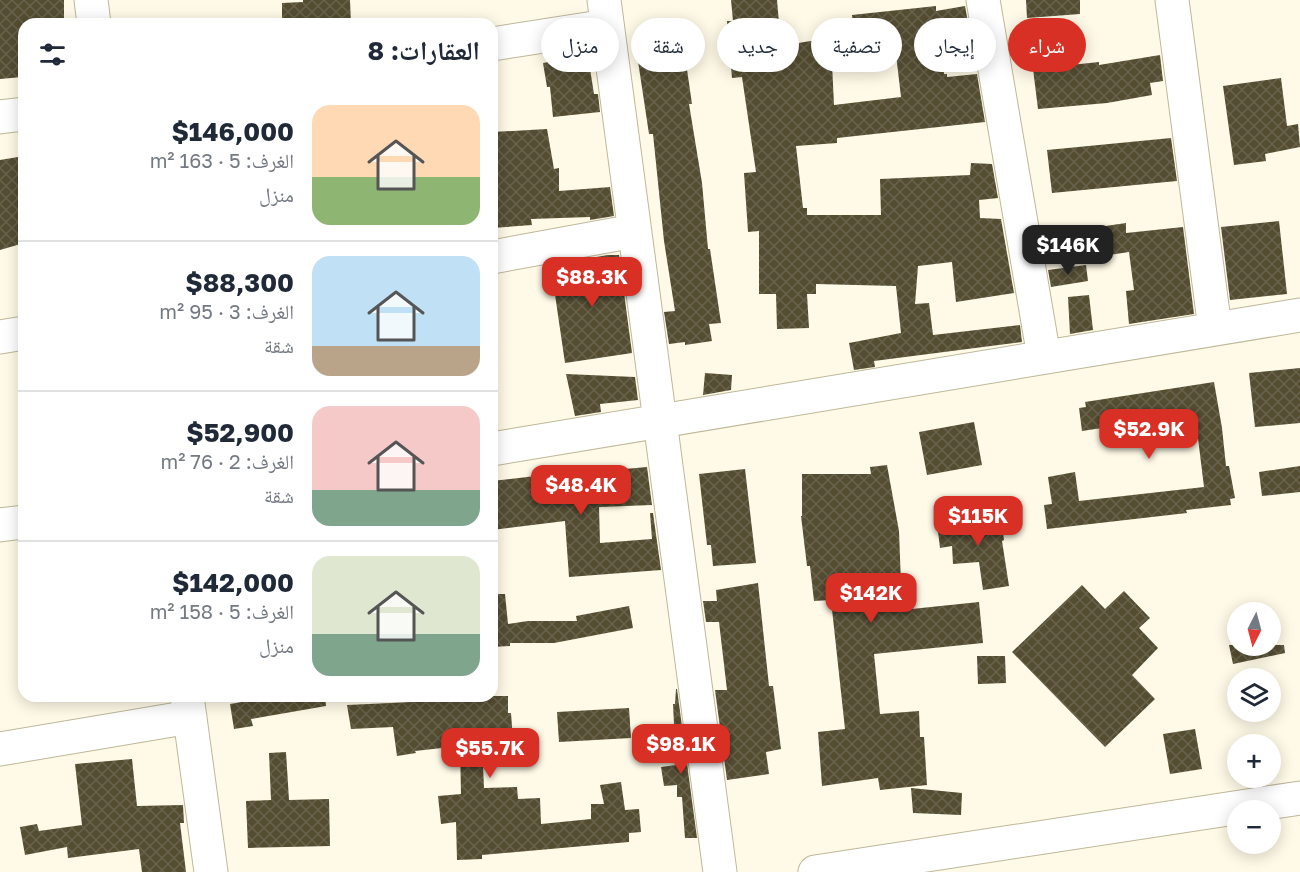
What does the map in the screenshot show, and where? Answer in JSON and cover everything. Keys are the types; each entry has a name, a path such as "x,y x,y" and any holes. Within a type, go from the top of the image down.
{"street":[{"path":"91,0 93,18"},
{"path":"983,0 1044,357"},
{"path":"1172,0 1215,329"},
{"path":"498,42 606,13 720,872"},
{"path":"0,117 18,115"},
{"path":"498,256 634,231"},
{"path":"498,448 1300,315"},
{"path":"0,338 18,334"},
{"path":"0,525 18,523"},
{"path":"0,749 188,707 211,872"},
{"path":"815,872 1300,798"}],"building":[{"path":"0,0 64,0 64,18 18,18 18,77 0,79"},
{"path":"303,0 350,0 351,18 282,18 282,3 303,2"},
{"path":"731,0 777,0 779,18 733,18"},
{"path":"1026,0 1080,0 1080,14 1027,18"},
{"path":"936,6 936,11 965,6 967,18 914,18 914,72 944,72 947,77 977,74 985,122 837,138 837,143 796,146 803,208 807,208 807,215 881,215 880,179 970,175 971,163 992,164 998,198 979,200 980,218 1001,219 1014,293 956,302 952,262 918,266 915,304 929,303 933,335 1020,325 1022,342 874,361 875,367 854,370 849,343 901,333 896,286 816,284 816,294 807,294 809,328 777,329 776,294 759,294 759,231 748,232 744,173 756,172 742,77 732,78 731,72 799,72 799,43 811,41 811,72 832,72 834,105 901,97 898,72 902,72 902,18 852,18 852,15"},
{"path":"1160,55 1163,81 1150,83 1152,95 1107,103 1038,109 1033,72 1086,72 1086,63 1099,62 1099,65"},
{"path":"544,72 591,72 594,94 598,94 600,112 553,117 550,87 547,87"},
{"path":"640,72 687,72 692,104 689,104 702,183 708,249 710,249 721,323 709,324 712,341 685,345 685,342 669,344 664,312 675,311 664,241 653,134 649,134"},
{"path":"1281,78 1287,126 1298,124 1300,147 1265,154 1266,161 1234,165 1223,86"},
{"path":"547,129 554,169 559,168 559,191 610,187 614,216 590,220 590,217 531,219 532,225 498,228 498,132"},
{"path":"1171,138 1177,181 1052,193 1047,150"},
{"path":"18,157 18,245 0,250 0,160"},
{"path":"1279,221 1287,294 1230,300 1221,227"},
{"path":"1126,223 1126,233 1183,227 1194,314 1129,324 1126,291 1134,290 1129,252 1056,263 1051,234"},
{"path":"619,255 632,353 565,363 551,265"},
{"path":"1086,265 1088,281 1051,287 1048,270"},
{"path":"1089,295 1093,330 1070,334 1068,297"},
{"path":"1300,368 1300,423 1255,427 1249,373"},
{"path":"705,373 732,375 731,390 703,395"},
{"path":"566,374 635,377 638,400 600,404 601,412 575,416"},
{"path":"1214,382 1226,466 1229,466 1235,498 1230,499 1231,505 1186,510 1187,513 1047,529 1044,505 1052,504 1048,477 1075,472 1079,501 1204,487 1195,414 1082,431 1079,408 1086,407 1085,402"},
{"path":"974,422 982,465 927,475 919,432"},
{"path":"887,465 899,531 902,610 979,602 983,643 874,654 880,714 919,711 920,737 924,737 927,785 880,790 878,778 822,786 818,732 845,729 831,600 814,601 810,566 807,566 801,516 802,474 871,474 870,467"},
{"path":"1300,466 1300,492 1262,496 1259,472"},
{"path":"647,467 652,505 599,507 600,543 652,539 650,513 653,513 661,570 569,577 565,521 498,529 498,480 561,473 625,471 625,469"},
{"path":"745,469 756,563 713,566 711,545 707,545 699,474"},
{"path":"1001,516 1004,540 1002,541 1009,586 983,590 979,562 953,564 952,546 940,548 937,523"},
{"path":"758,583 769,686 773,686 781,749 766,752 769,774 727,780 715,690 727,690 719,622 706,622 703,601 717,601 716,590"},
{"path":"1082,585 1105,609 1124,591 1150,618 1139,628 1158,648 1132,675 1155,699 1105,747 1012,652"},
{"path":"498,594 505,594 508,624 528,621 577,621 576,616 629,606 633,628 554,643 510,643 510,646 498,647"},
{"path":"1281,645 1284,645 1285,653 1281,654"},
{"path":"977,656 1005,656 1006,683 978,684"},
{"path":"1231,656 1271,656 1233,664"},
{"path":"676,689 697,838 685,838 682,797 677,797 677,785 664,786 661,767 676,765 673,704 675,704"},
{"path":"498,696 508,696 508,713 511,713 513,740 482,743 484,788 517,787 518,799 540,798 541,824 591,819 591,804 604,804 600,785 621,782 625,810 639,809 641,832 629,833 629,842 482,855 482,859 457,860 456,822 441,824 438,796 461,794 460,746 415,751 416,753 397,756 393,727 351,729 347,705 498,702"},
{"path":"326,702 326,706 251,719 253,726 234,729 230,704"},
{"path":"629,708 631,738 559,742 557,712"},
{"path":"1195,729 1202,769 1170,774 1163,734"},
{"path":"286,752 289,800 329,799 330,846 248,848 246,801 271,800 269,753"},
{"path":"132,759 137,806 183,805 184,823 180,823 186,872 142,872 139,849 68,858 67,847 25,855 20,827 37,824 39,831 82,825 75,764"},
{"path":"911,788 962,793 961,815 913,813"}]}
